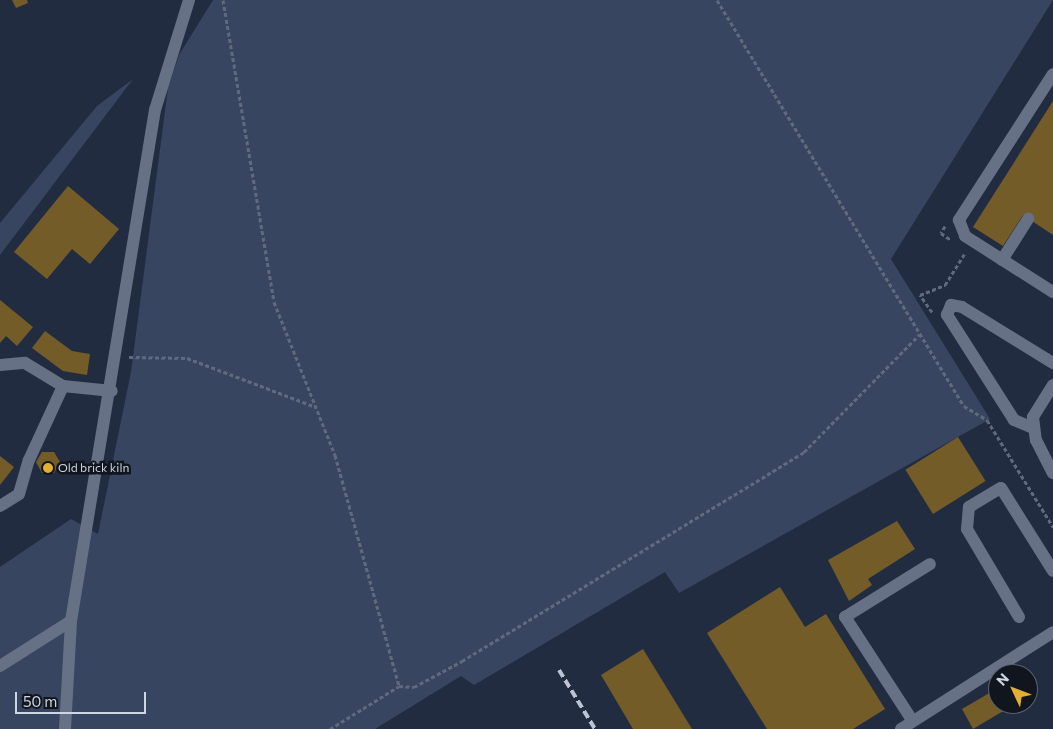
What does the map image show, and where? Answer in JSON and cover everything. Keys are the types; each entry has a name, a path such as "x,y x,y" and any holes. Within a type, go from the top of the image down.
{"lane":[{"path":"65,729 71,621 118,356 155,110 190,0"},
{"path":"1053,74 959,220 965,236 1053,292"},
{"path":"1002,260 1028,219"},
{"path":"1034,428 1014,420 947,315 950,306 962,307 1053,363"},
{"path":"0,365 25,363 63,386 112,391"},
{"path":"1053,385 1033,417 1034,428 1053,474"},
{"path":"0,506 19,494 39,437 63,386"},
{"path":"1019,616 967,529 969,507 1001,488 1053,571"},
{"path":"912,720 845,618 930,564"},
{"path":"0,666 71,621"},
{"path":"901,729 912,720 1053,632"}],"path":[{"path":"223,0 274,302 335,455 399,686"},
{"path":"717,0 964,406 988,420 1053,527"},
{"path":"947,315 932,312 920,295 945,285 966,250"},
{"path":"330,729 399,686 414,687 462,661 804,452 920,334"},
{"path":"118,356 187,358 316,407"}],"shaded area":[{"path":"213,0 1053,0 891,259 990,419 679,593 665,572 474,685 461,676 375,729 0,729 0,567 71,519 98,534 131,372 168,88 179,55"},
{"path":"133,79 0,255 0,223 97,106"}],"building":[{"path":"12,0 27,0 28,3 16,8"},
{"path":"1053,101 1053,235 1023,215 1003,246 973,227"},
{"path":"68,186 119,229 90,264 72,249 47,279 14,252"},
{"path":"0,300 33,327 17,346 6,336 0,343"},
{"path":"45,331 72,351 90,354 87,375 63,371 32,348"},
{"path":"958,437 986,481 933,514 905,470"},
{"name":"Old brick kiln","path":"42,452 54,452 60,462 54,473 42,473 36,462"},
{"path":"0,456 14,467 0,485"},
{"path":"897,521 915,549 868,579 872,585 849,601 828,560"},
{"path":"780,587 805,627 826,614 885,709 853,729 767,729 707,633"},
{"path":"643,649 692,729 633,729 601,675"},
{"path":"988,694 988,714 998,714 973,729 962,709"}],"railway":[{"path":"559,670 595,729"}],"place":[{"name":"Old brick kiln","path":"48,468"}]}
